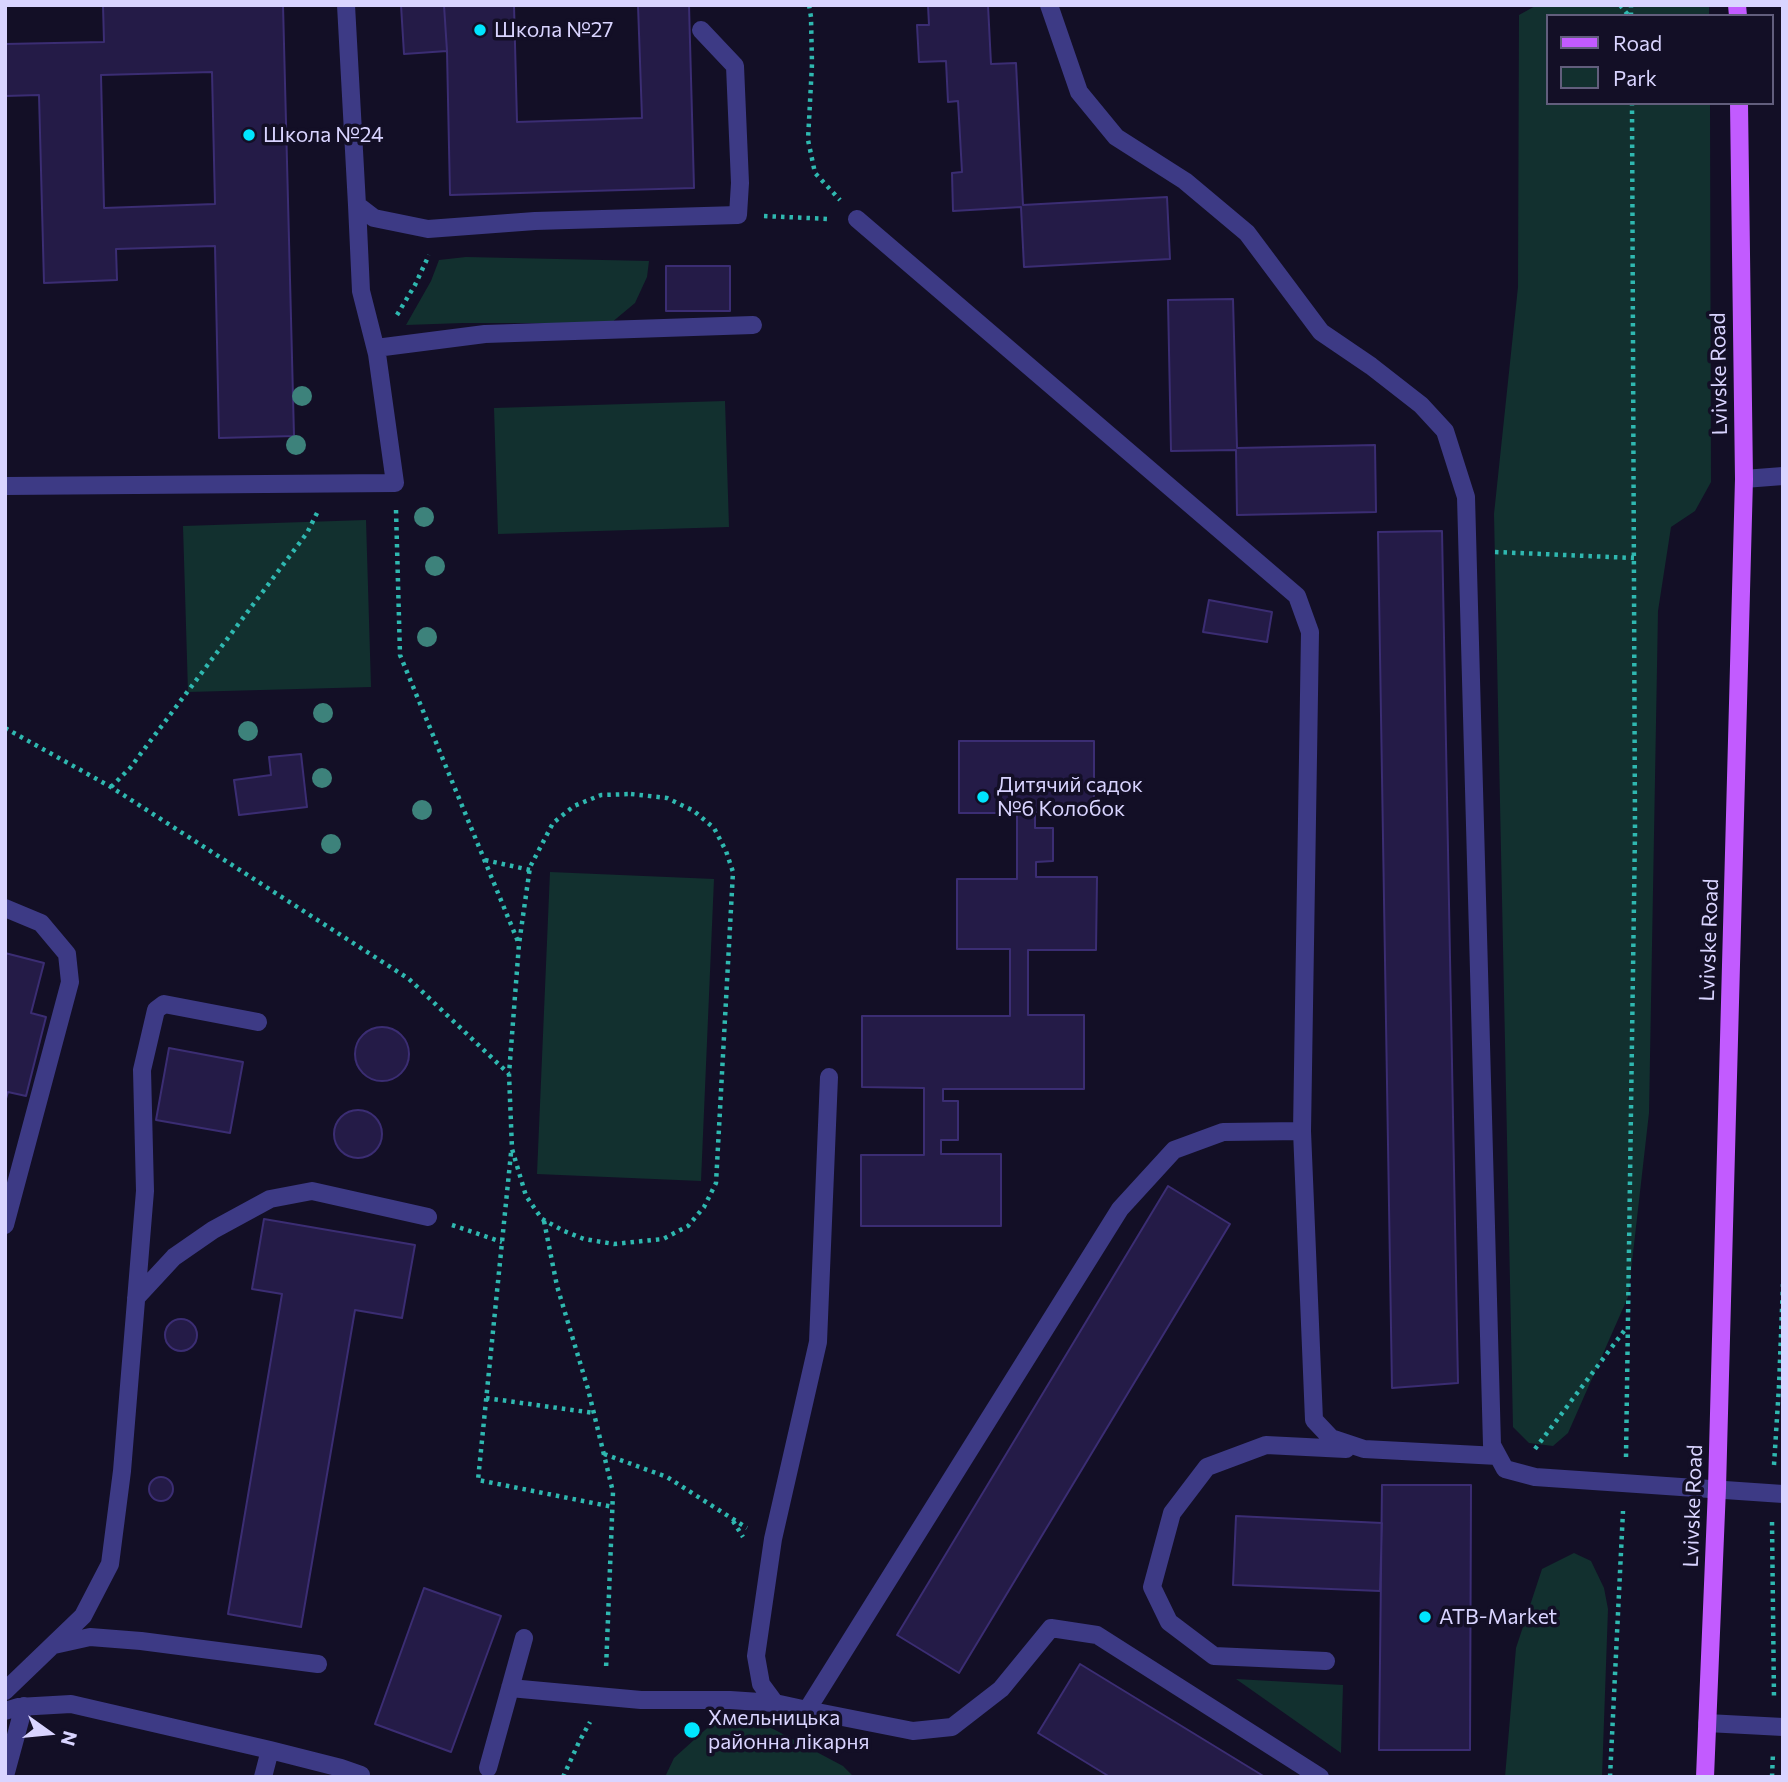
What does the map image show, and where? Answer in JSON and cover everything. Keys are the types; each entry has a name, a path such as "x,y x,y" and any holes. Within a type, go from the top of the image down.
{"main road":[{"name":"Lvivske Road","path":"1705,1777 1717,1488 1744,479 1739,105"}],"street":[{"path":"5,486 395,483 376,348 361,291 346,5"},
{"path":"1049,5 1079,92 1116,137 1185,181 1247,233 1321,332 1421,405 1445,431 1466,497 1492,1445 1506,1469 1535,1477 1777,1494"},
{"path":"357,205 374,218 428,229 535,221 738,215 740,183 734,66 701,30"},
{"path":"858,219 1297,596 1310,632 1301,1131 1314,1420 1331,1438 1364,1449"},
{"path":"376,348 485,334 753,325"},
{"path":"1744,479 1783,476"},
{"path":"5,908 41,923 67,954 70,982 5,1225"},
{"path":"5,1691 83,1616 110,1564 122,1471 145,1191 142,1069 156,1010 164,1003 258,1022"},
{"path":"775,1703 761,1684 756,1656 773,1539 818,1342 829,1077"},
{"path":"807,1710 1120,1209 1174,1150 1223,1132 1301,1131"},
{"path":"136,1298 174,1257 213,1230 270,1199 312,1191 428,1217"},
{"path":"1326,1661 1213,1656 1169,1622 1152,1587 1172,1513 1207,1468 1266,1445 1498,1457"},
{"path":"510,1688 604,1698 775,1703 913,1731 952,1727 1001,1689 1051,1628 1097,1635 1320,1777"},
{"path":"50,1646 90,1637 318,1664"},
{"path":"488,1768 524,1638"},
{"path":"5,1711 24,1706 71,1704 270,1750 362,1776"},
{"path":"5,1776 24,1706"},
{"path":"1707,1723 1779,1727"},
{"path":"263,1777 270,1750"}],"path":[{"path":"809,5 811,64 808,140 815,173 858,219"},
{"path":"1610,1777 1625,1483 1635,832 1632,105"},
{"path":"779,217 858,219"},
{"path":"376,348 415,285 445,228"},
{"path":"395,483 400,654 519,944"},
{"path":"111,787 130,768 307,533 331,484"},
{"path":"1467,551 1634,558"},
{"path":"5,728 111,787 409,979 509,1074"},
{"path":"512,1149 526,1196 544,1220 584,1239 614,1244 663,1239 688,1226 704,1207 716,1183 733,872 714,828 694,811 667,798 631,794 601,795 574,806 553,823 530,870 519,944 509,1074 512,1149 478,1480 612,1507"},
{"path":"484,859 530,870"},
{"path":"428,1217 502,1241"},
{"path":"544,1220 557,1286 588,1389 613,1492 604,1698 563,1777"},
{"path":"1772,1777 1779,1727 1777,1494 1783,1284"},
{"path":"1518,1472 1628,1327"},
{"path":"486,1398 594,1413"},
{"path":"604,1454 667,1477 749,1529 773,1539"}],"green space":[{"path":"1537,5 1709,5 1709,14 1546,14 1546,105 1710,105 1711,482 1695,511 1671,527 1658,611 1649,1113 1628,1297 1568,1433 1553,1446 1529,1443 1513,1427 1494,514 1518,287 1519,15"},
{"path":"466,257 649,261 647,277 635,303 611,323 406,325 431,281 439,260"},
{"path":"725,401 729,527 498,534 494,408"},
{"path":"366,520 371,687 188,692 183,526"},
{"path":"550,872 714,879 701,1181 537,1174"},
{"path":"1574,1553 1591,1561 1604,1588 1608,1609 1602,1777 1505,1777 1516,1648 1542,1569"},
{"path":"1236,1679 1343,1685 1341,1753"},
{"path":"715,1721 762,1723 843,1766 854,1777 665,1777 674,1758"}],"building":[{"path":"103,5 283,5 294,436 219,438 215,246 116,249 117,280 44,283 39,95 5,96 5,44 104,42","holes":["212,72 215,204 104,208 101,75"]},
{"path":"401,5 444,5 447,51 404,54"},
{"path":"444,5 514,5 517,122 642,118 638,5 689,5 694,188 450,195"},
{"path":"928,5 988,5 991,64 1016,63 1023,205 1167,197 1170,259 1024,267 1021,207 953,211 952,173 962,172 958,101 948,102 946,61 919,62 917,25 929,25"},
{"path":"666,266 730,266 730,311 666,311"},
{"path":"1233,299 1237,448 1375,445 1376,512 1237,515 1236,450 1171,451 1168,300"},
{"path":"1442,531 1458,1383 1392,1388 1378,532"},
{"path":"1209,600 1272,612 1267,642 1203,632"},
{"path":"959,741 1094,741 1094,812 1035,812 1035,828 1053,828 1053,861 1036,862 1036,877 1097,877 1096,950 1028,950 1028,1015 1084,1015 1084,1089 943,1089 943,1101 958,1101 958,1140 941,1140 941,1154 1001,1154 1001,1226 861,1226 861,1155 924,1155 924,1088 862,1087 862,1016 1010,1016 1010,949 957,949 957,879 1017,879 1017,813 959,813"},
{"path":"301,754 307,807 239,815 234,780 271,775 269,757"},
{"path":"5,953 44,963 31,1013 46,1017 26,1096 8,1092 5,1102"},
{"path":"382,1027 401,1035 409,1054 401,1073 382,1081 363,1073 355,1054 363,1035"},
{"path":"169,1048 243,1062 230,1133 156,1120"},
{"path":"358,1110 375,1117 382,1134 375,1151 358,1158 341,1151 334,1134 341,1117"},
{"path":"1168,1186 1230,1224 959,1673 897,1635"},
{"path":"264,1219 415,1245 402,1318 355,1310 301,1627 228,1614 282,1294 252,1289"},
{"path":"181,1319 192,1324 197,1335 192,1346 181,1351 170,1346 165,1335 170,1324"},
{"path":"161,1477 170,1480 173,1489 170,1498 161,1501 152,1498 149,1489 152,1480"},
{"path":"1382,1485 1471,1485 1470,1750 1379,1750"},
{"path":"1236,1516 1382,1523 1380,1591 1233,1585"},
{"path":"424,1588 501,1616 451,1752 375,1724"},
{"path":"1080,1664 1265,1777 1110,1777 1038,1733"}],"place":[{"name":"Школа №27","path":"480,30"},
{"name":"Школа №24","path":"249,135"},
{"name":"Дитячий садок №6 Колобок","path":"983,797"},
{"name":"ATB-Market","path":"1425,1617"},
{"name":"Хмельницька районна лікарня","path":"692,1730"}]}
